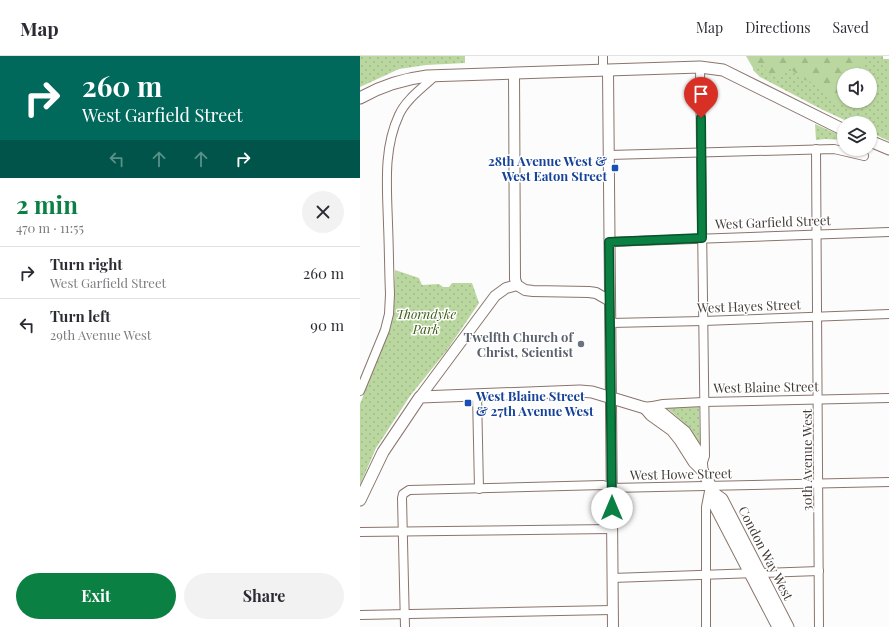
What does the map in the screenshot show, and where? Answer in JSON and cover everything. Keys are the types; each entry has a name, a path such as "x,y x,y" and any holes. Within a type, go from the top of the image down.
{"main road":[{"path":"360,98 385,86 400,81 436,75 700,67 723,70 742,78 837,126"},
{"path":"877,144 889,149"},
{"path":"360,500 383,452 420,397 580,391 592,392 611,398"},
{"name":"Condon Way West","path":"611,398 645,408 672,430 688,451 694,462 702,470 713,490 722,498 778,627"},
{"name":"Condon Way West","path":"755,573 788,627"}],"street":[{"path":"603,56 606,71 608,155 612,627"},
{"path":"700,67 705,456 702,470"},
{"path":"514,73 515,279 517,285 525,290 533,291 573,291 596,293 610,301"},
{"path":"360,392 383,335 389,314 390,294 387,169 389,147 393,130 400,114 411,99 436,75"},
{"name":"30th Avenue West","path":"816,149 819,627"},
{"path":"608,155 837,150"},
{"name":"West Garfield Street","path":"609,242 889,232"},
{"path":"420,397 488,304 508,294 517,285"},
{"name":"West Hayes Street","path":"610,323 889,314"},
{"path":"477,394 479,489"},
{"name":"West Blaine Street","path":"645,408 663,404 704,402 889,398"},
{"name":"West Howe Street","path":"402,532 403,494 408,490 603,485 612,488 713,490 819,484 889,483"},
{"path":"706,627 706,507 713,490"},
{"path":"360,532 612,529"},
{"path":"402,532 405,627"},
{"path":"612,578 819,571"},
{"path":"360,615 612,610"}],"green space":[{"path":"360,56 465,56 465,63 426,65 399,69 360,87"},
{"path":"746,56 861,56 865,68 837,68 837,103 834,103 820,85 805,80 789,68 780,76 768,74 761,63 753,68"},
{"path":"753,56 883,56 883,59 889,59 889,141 877,135 877,116 837,116 760,77 753,70"},
{"path":"815,124 837,134 837,140 816,140"},
{"name":"Thorndyke Park","path":"395,270 419,278 422,285 439,284 443,287 449,287 452,283 472,283 479,303 447,350 410,396 376,448 360,485 360,404 390,328 394,307"},
{"path":"699,407 700,445 682,421 667,408"}],"place":[{"name":"28th Avenue West & West Eaton Street","path":"615,168"},
{"name":"Twelfth Church of Christ, Scientist","path":"581,344"},
{"name":"West Blaine Street & 27th Avenue West","path":"468,403"}],"route":[{"path":"612,508 609,242 702,238 701,118"}]}
